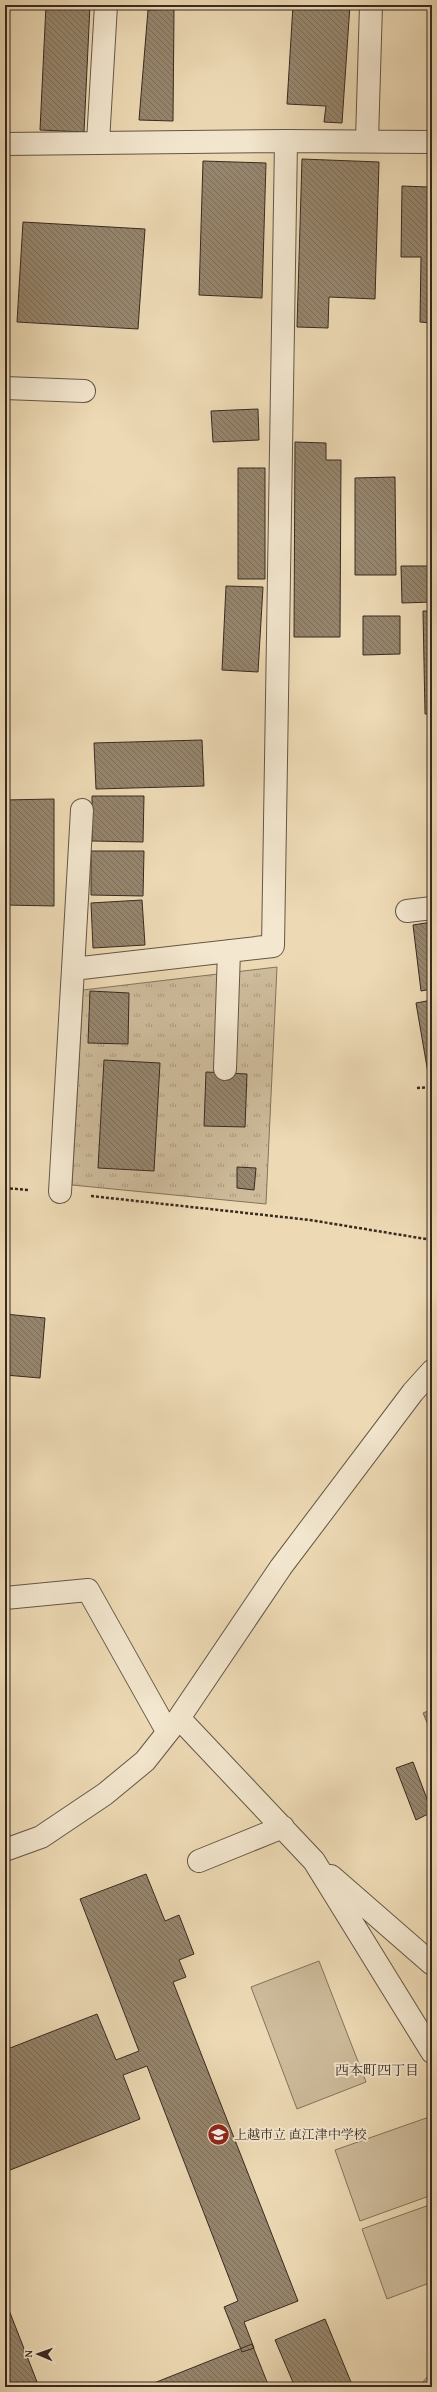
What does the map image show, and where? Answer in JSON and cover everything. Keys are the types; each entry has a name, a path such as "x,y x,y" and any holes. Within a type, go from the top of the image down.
{"street":[{"path":"98,142 106,5"},
{"path":"367,140 371,5"},
{"path":"5,144 367,140 432,142"},
{"path":"74,969 273,946 286,141"},
{"path":"5,388 84,391"},
{"path":"60,1192 82,810"},
{"path":"407,911 432,908"},
{"path":"225,1069 230,951"},
{"path":"5,1850 41,1837 105,1794 144,1761 173,1725 281,1567 413,1392 432,1371"},
{"path":"5,1598 88,1590 173,1725 283,1827 314,1861 432,1964"},
{"path":"199,1861 283,1827"},
{"path":"314,1861 432,2052"}],"path":[{"path":"416,1088 432,1087"},
{"path":"5,1188 60,1192 310,1220 432,1240"}],"green space":[{"path":"277,967 266,1204 72,1185 83,990"},
{"path":"319,1961 366,2082 297,2109 251,1987"},
{"path":"432,2116 432,2195 360,2221 335,2150"},
{"path":"432,2204 432,2282 387,2299 362,2229"},
{"path":"432,2371 432,2387 419,2387"}],"water":[{"path":"432,1709 432,1735 423,1713"}],"building":[{"path":"46,5 90,5 84,132 40,130"},
{"path":"293,5 350,5 342,123 324,122 326,106 287,104"},
{"path":"174,9 173,121 139,120 148,10"},
{"path":"302,159 379,162 375,299 329,297 328,328 297,327"},
{"path":"203,161 266,163 262,298 199,295"},
{"path":"429,161 432,161 432,323 420,322 421,257 401,257 402,186 428,187"},
{"path":"23,222 145,229 138,329 17,322"},
{"path":"258,409 259,440 213,442 211,411"},
{"path":"295,442 326,443 326,460 341,460 340,637 294,637"},
{"path":"238,468 265,468 265,579 238,579"},
{"path":"395,477 396,575 355,575 355,478"},
{"path":"401,566 432,566 432,602 402,603"},
{"path":"226,586 263,587 258,672 222,670"},
{"path":"423,611 432,611 432,714 425,714"},
{"path":"363,616 400,616 400,654 363,655"},
{"path":"202,740 204,786 96,789 94,743"},
{"path":"92,796 144,796 143,842 92,841"},
{"path":"54,799 54,906 5,905 5,800"},
{"path":"91,851 144,851 143,896 91,895"},
{"path":"142,900 145,945 93,948 91,903"},
{"path":"432,922 432,989 421,991 413,925"},
{"path":"90,991 129,993 128,1044 88,1043"},
{"path":"432,1000 432,1072 428,1073 416,1003"},
{"path":"104,1060 160,1063 154,1171 98,1168"},
{"path":"206,1072 247,1074 245,1127 204,1126"},
{"path":"237,1167 256,1168 254,1190 237,1188"},
{"path":"5,1314 45,1318 40,1378 5,1375"},
{"path":"413,1762 432,1812 416,1820 396,1768"},
{"path":"146,1874 165,1921 179,1915 194,1954 179,1960 186,1977 173,1982 298,2301 244,2322 254,2348 242,2352 224,2307 238,2301 147,2066 123,2075 140,2119 5,2172 5,2050 97,2014 116,2060 139,2051 80,1899"},
{"path":"5,2300 39,2387 5,2387"},
{"path":"325,2319 353,2387 295,2387 275,2340"},
{"path":"252,2344 269,2387 144,2387"}],"place":[{"name":"上越市立 直江津中学校","path":"218,2134"}],"district":[{"name":"西本町四丁目","path":"377,2070"}]}
